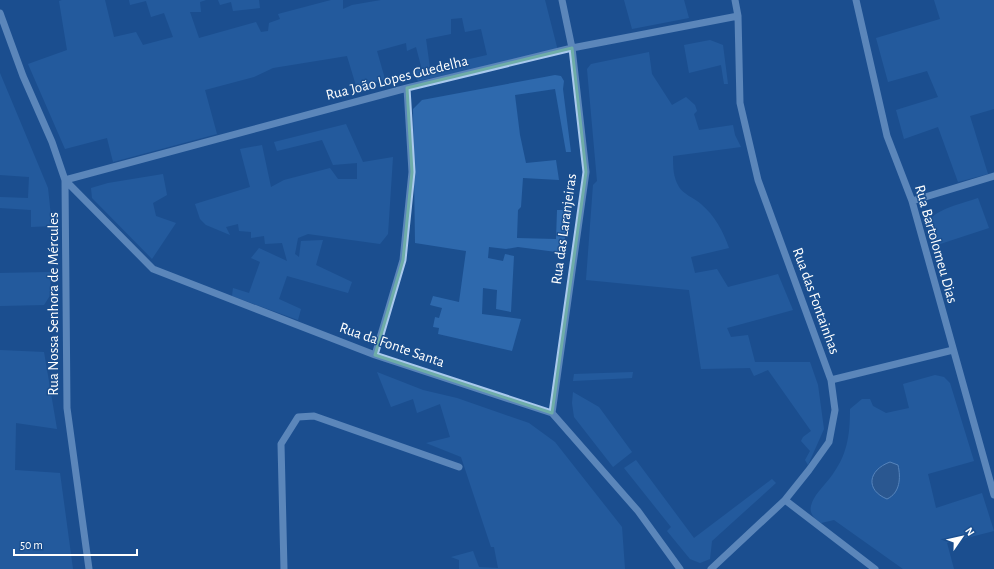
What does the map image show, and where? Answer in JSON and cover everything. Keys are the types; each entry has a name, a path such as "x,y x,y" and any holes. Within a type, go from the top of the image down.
{"street":[{"name":"Rua das Laranjeiras","path":"552,413 586,172 572,48 562,0"},
{"name":"Rua das Fontainhas","path":"712,569 785,500 810,470 829,442 835,410 831,380 758,180 740,103 738,16 735,0"},
{"name":"Rua Bartolomeu Dias","path":"856,0 887,136 912,201 994,495"},
{"name":"Rua Nossa Senhora de Mércules","path":"0,13 65,180 67,408 90,569"},
{"name":"Rua João Lopes Guedelha","path":"65,180 407,88 572,48 738,16"},
{"name":"Rua Nossa Senhora de Mércules","path":"0,28 13,48"},
{"path":"375,355 403,260 412,172 407,88"},
{"path":"912,201 994,176"},
{"name":"Rua da Fonte Santa","path":"65,180 153,269 375,355 552,413"},
{"path":"831,380 953,350"},
{"path":"552,413 638,511 680,569"},
{"path":"284,569 282,444 298,418 314,416 459,467"},
{"path":"785,500 875,569"}],"highlighted area":[{"path":"572,48 586,172 552,413 375,355 403,260 412,172 407,88"}],"shaded area":[{"path":"105,0 114,37 136,32 143,45 173,37 164,13 151,17 146,1 130,5 129,0 206,0 200,2 201,12 190,12 199,38 256,22 261,32 268,31 269,23 280,19 278,14 331,0 343,0 343,9 352,5 381,0 545,0 558,51 418,81 413,74 413,68 421,66 416,47 407,51 406,43 377,51 385,79 357,89 347,56 273,68 254,77 205,90 217,134 113,162 107,138 65,149 28,64 67,50 59,1","holes":["462,18 465,32 481,29 487,55 430,68 426,39 451,34 451,19"]},
{"path":"218,0 259,0 260,8 233,11 231,2 220,5"},
{"path":"624,0 684,0 689,18 632,29"},
{"path":"934,0 994,0 994,109 970,116 988,174 958,182 938,127 904,139 896,110 938,97 927,71 888,82 876,38 940,19"},
{"path":"710,40 723,45 728,84 724,84 721,65 689,73 684,45"},
{"path":"649,52 652,74 672,105 686,97 695,105 697,111 694,114 699,130 733,125 735,135 741,147 673,156 674,176 679,187 683,192 701,204 710,214 721,230 729,248 691,257 695,273 717,269 728,287 778,274 793,310 727,328 731,337 748,335 755,362 810,362 818,385 824,429 808,465 805,460 810,451 801,441 803,437 811,431 768,370 754,376 750,368 701,369 689,290 586,280 593,185 597,181 587,69 591,64"},
{"path":"0,73 48,188 52,226 31,227 31,210 0,208 0,197 28,198 29,177 0,175"},
{"path":"555,75 561,76 564,81 563,89 571,152 566,152 555,89 515,95 520,135 526,163 556,160 559,180 523,178 521,207 518,210 517,238 556,239 557,210 567,210 564,253 518,247 506,249 489,247 488,258 503,261 505,254 514,256 511,312 496,309 497,290 483,288 482,314 521,319 512,351 438,334 439,328 433,327 435,317 439,318 442,308 430,305 433,296 459,302 466,251 415,243 413,109 422,100"},
{"path":"346,124 363,162 393,157 388,234 380,244 308,234 298,238 295,254 299,257 301,241 323,240 316,265 352,282 348,293 287,276 279,299 301,309 298,320 232,296 233,288 249,293 260,262 251,258 259,248 287,261 282,243 265,244 264,236 251,238 251,232 239,231 238,224 226,227 230,235 206,225 200,219 195,204 250,187 240,149 262,145 271,187 284,180 330,168 338,179 357,179 357,163 333,165 322,140 277,151 274,142"},
{"path":"163,174 167,195 153,203 156,216 176,223 152,259 92,198 91,188 108,183"},
{"path":"978,198 989,228 934,246 929,228 929,222 932,218 943,210"},
{"path":"50,272 51,294 44,305 0,306 0,273"},
{"path":"0,350 44,352 57,429 16,423 15,470 60,473 73,569 0,569"},
{"path":"377,372 423,390 457,398 529,423 555,442 622,527 625,569 459,569 459,560 451,557 473,551 479,567 498,568 494,547 491,547 461,457 426,443 450,437 440,404 417,413 413,399 391,407"},
{"path":"633,372 632,378 573,381 574,374"},
{"path":"935,375 944,377 950,383 974,461 928,474 936,508 982,493 994,531 947,543 954,569 903,569 834,520 821,523 812,514 811,506 816,495 836,470 844,454 848,437 850,409 862,399 870,399 873,406 886,413 909,408 903,384"},
{"path":"573,392 599,407 632,452 613,467 574,417 572,403"},
{"path":"636,460 694,538 772,479 776,483 712,541 710,559 700,563 690,559 667,531 671,527 624,468"},
{"path":"890,462 898,465 899,480 895,493 887,499 875,491 872,485 872,480 877,470"}]}
